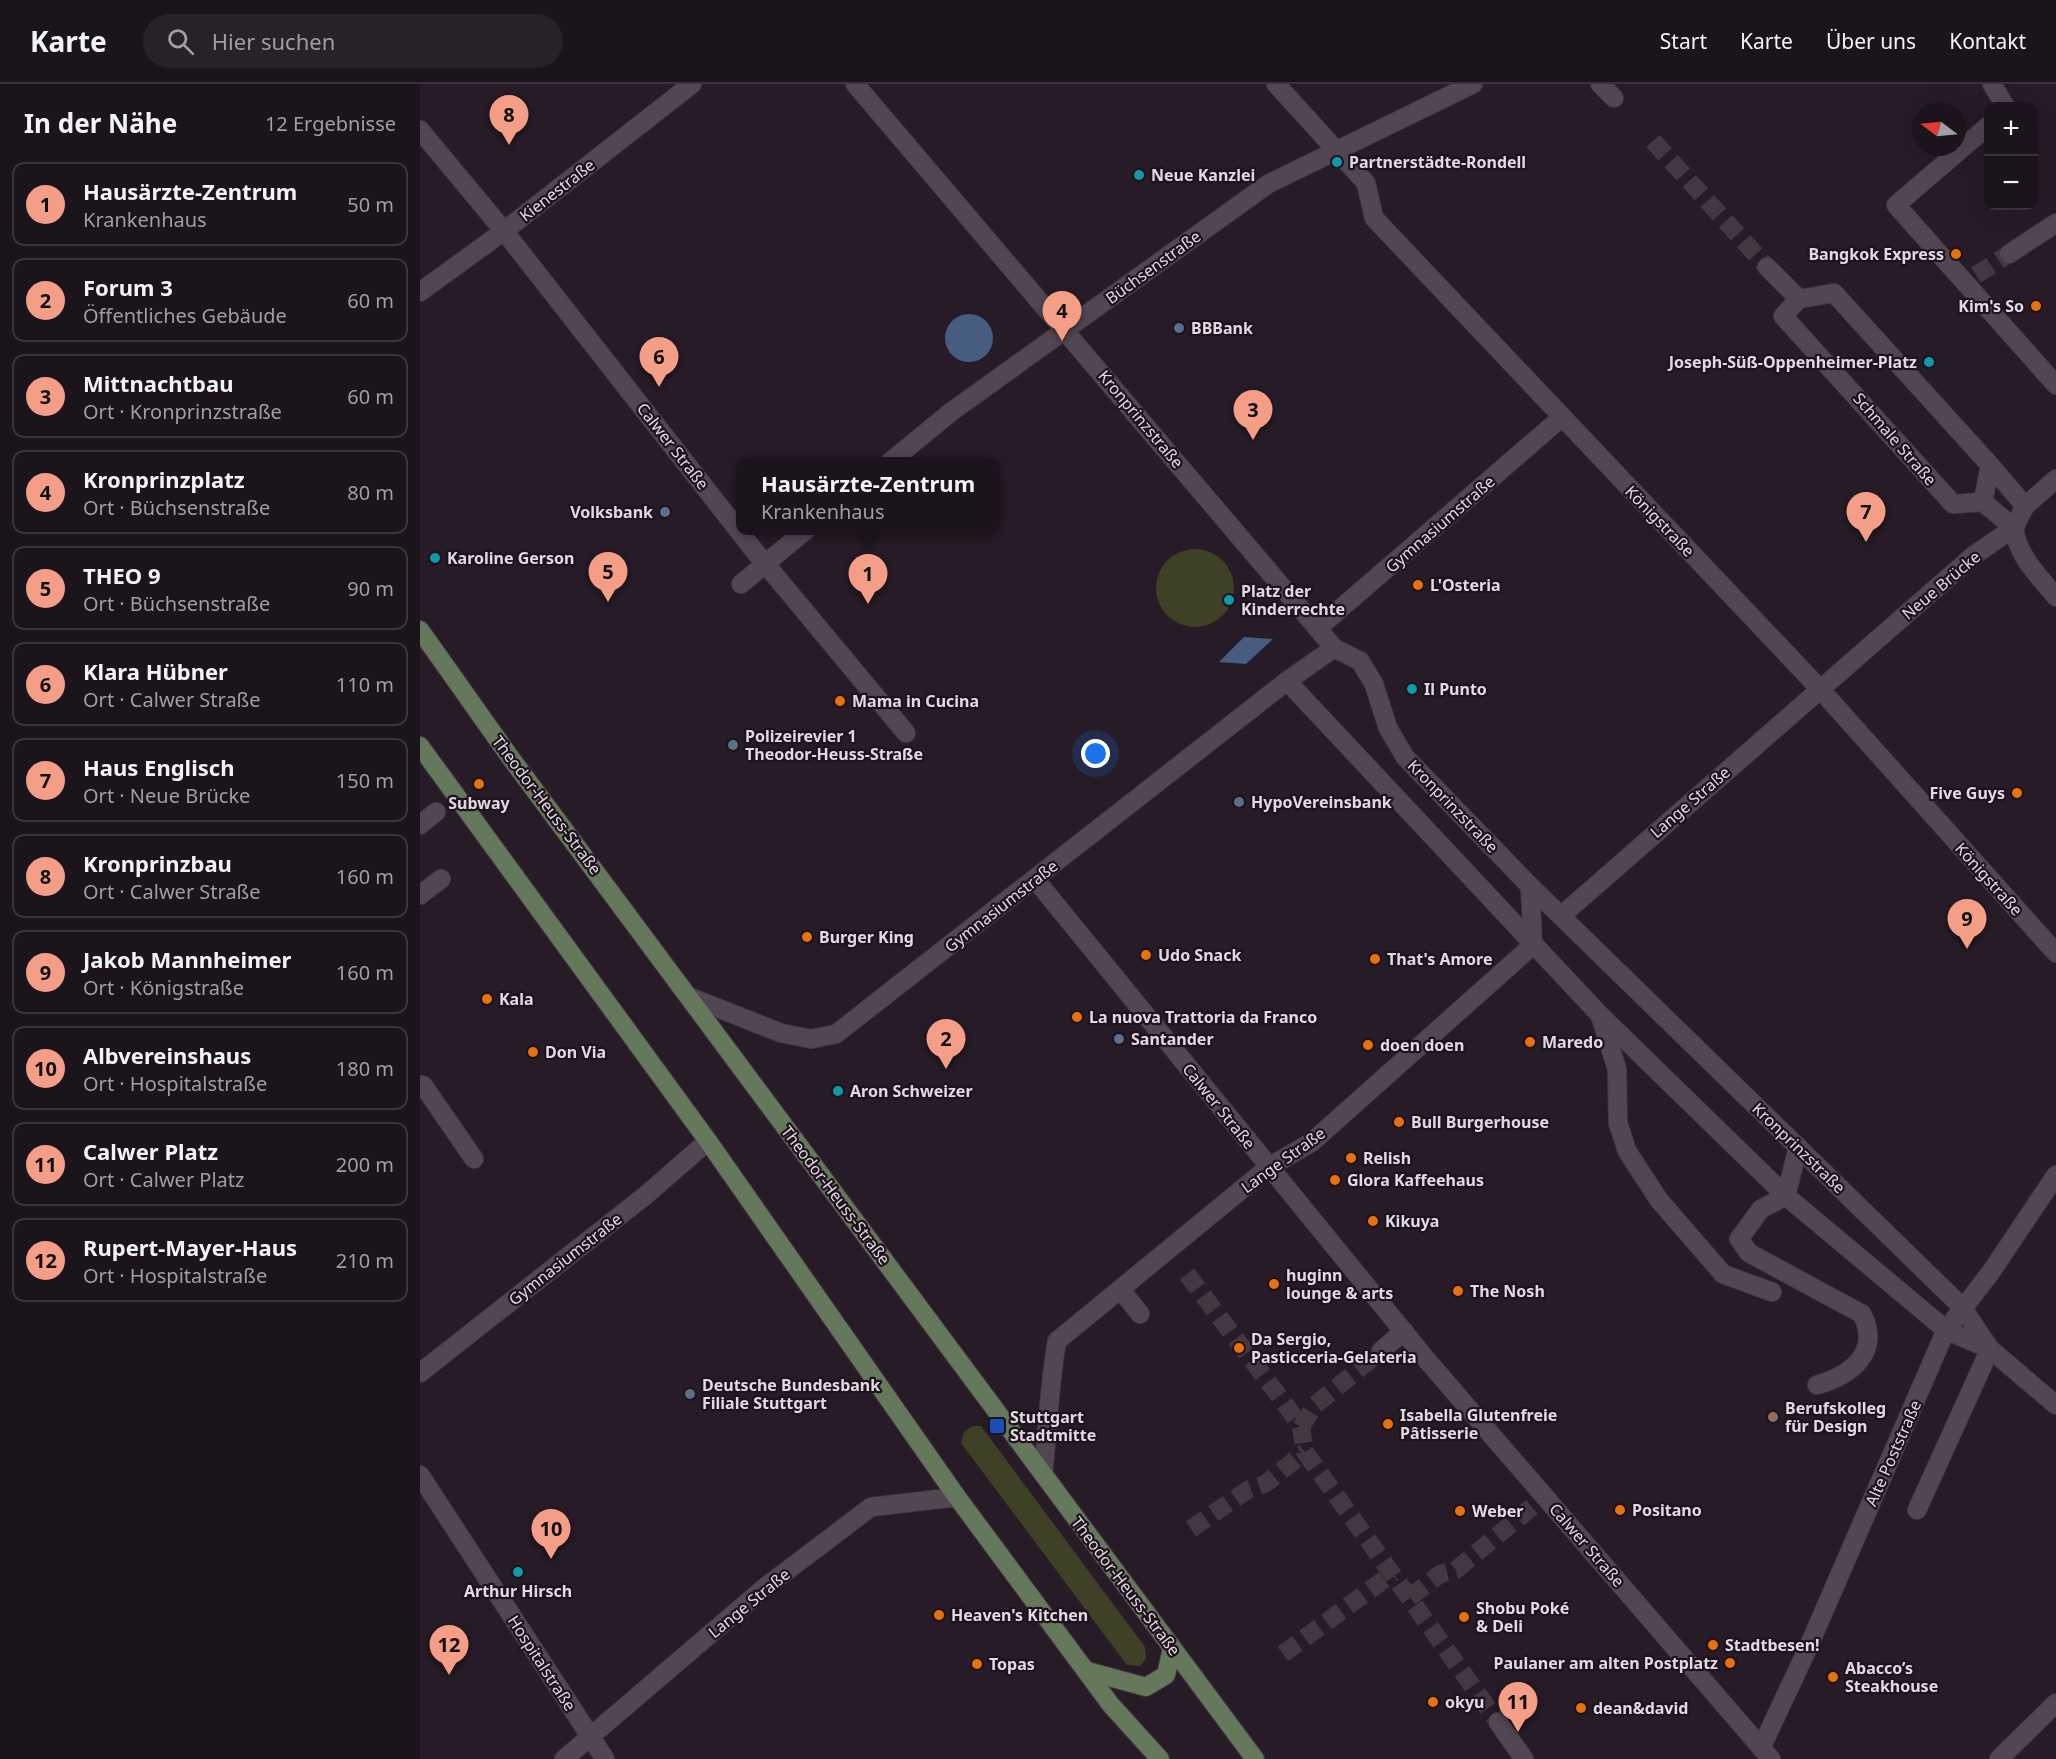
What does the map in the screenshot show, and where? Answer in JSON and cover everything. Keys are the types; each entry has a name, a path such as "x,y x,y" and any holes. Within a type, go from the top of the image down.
{"main road":[{"name":"Theodor-Heuss-Straße","path":"420,630 510,757 690,996 1255,1759"},
{"path":"420,746 708,1142 957,1497 1111,1705 1160,1759"},
{"path":"1087,1671 1146,1687 1166,1675 1172,1648"}],"street":[{"name":"Kienestraße","path":"420,292 504,231 692,84"},
{"name":"Kronprinzstraße","path":"855,84 1334,648 1360,661 1374,684 1388,728 1405,757 1530,886 1962,1307 1990,1348 2056,1405"},
{"name":"Königstraße","path":"1276,84 1366,183 1374,218 1820,689 2056,953"},
{"name":"Büchsenstraße","path":"896,457 951,412 1268,184 1338,152 1473,84"},
{"path":"1600,84 1614,98"},
{"path":"1992,84 2003,102"},
{"name":"Calwer Straße","path":"420,130 504,231 736,525"},
{"path":"1984,130 1896,206 2056,385"},
{"path":"2009,254 2056,223"},
{"path":"1767,267 1799,299 1834,293 2025,506"},
{"name":"Schmale Straße","path":"1799,299 1783,316 1953,504 1983,502"},
{"name":"Gymnasiumstraße","path":"1318,628 1561,418"},
{"path":"1990,465 1983,502 2014,528 2020,551 2027,563 2056,597"},
{"name":"Neue Brücke","path":"1820,689 1974,555 2014,528 2025,506 2056,479"},
{"name":"Calwer Straße","path":"744,535 906,733"},
{"path":"741,584 801,535"},
{"name":"Gymnasiumstraße","path":"690,996 782,1033 811,1039 836,1034 1287,681 1334,648"},
{"name":"Kronprinzstraße","path":"1287,681 1600,1015 1786,1196 1946,1330 1990,1348"},
{"name":"Lange Straße","path":"1561,916 1820,689"},
{"path":"420,825 436,812"},
{"path":"420,895 441,879"},
{"name":"Calwer Straße","path":"1035,879 1404,1331 1766,1753"},
{"path":"1530,886 1533,945"},
{"name":"Lange Straße","path":"1043,1474 1057,1341 1269,1167 1312,1142 1533,945"},
{"path":"1600,1015 1617,1069 1618,1123 1627,1151 1659,1200 1723,1274 1772,1292"},
{"path":"420,1087 423,1085 474,1159"},
{"name":"Gymnasiumstraße","path":"420,1373 646,1195 708,1142"},
{"path":"1798,1147 1786,1196 1761,1209 1739,1239 1749,1253 1862,1314 1869,1328 1867,1346 1856,1365 1840,1378 1817,1385"},
{"name":"Alte Poststraße","path":"1766,1753 1807,1650 1946,1330 1991,1272 2056,1175"},
{"path":"1121,1290 1140,1314"},
{"path":"1380,1351 1404,1331"},
{"path":"1917,1510 1990,1348"},
{"name":"Hospitalstraße","path":"420,1476 605,1759"},
{"name":"Lange Straße","path":"564,1759 764,1588 871,1508 957,1497"},
{"path":"1999,1759 2056,1703"},
{"path":"1498,1722 1524,1759"}],"green space":[{"path":"1187,549 1203,549 1217,555 1228,566 1234,580 1234,596 1228,610 1217,621 1203,627 1187,627 1173,621 1162,610 1156,596 1156,580 1162,566 1173,555"},
{"path":"972,1426 981,1426 1145,1647 1146,1659 1140,1666 1127,1665 961,1443 964,1432"}],"water":[{"path":"969,314 986,321 993,338 986,355 969,362 952,355 945,338 952,321"},
{"path":"1244,637 1273,639 1246,664 1219,662"}],"tunnel":[{"path":"1653,141 1767,267"},
{"path":"1976,275 2009,254"},
{"path":"1187,1274 1288,1408 1301,1427 1305,1452 1498,1722"},
{"path":"1301,1427 1315,1405 1381,1351"},
{"path":"1191,1529 1249,1489 1265,1484 1305,1452"},
{"path":"1410,1597 1440,1574 1456,1570 1545,1496"},
{"path":"1283,1654 1393,1573"}],"place":[{"name":"Kronprinzbau","path":"509,145"},
{"name":"Partnerstädte-Rondell","path":"1337,162"},
{"name":"Neue Kanzlei","path":"1139,175"},
{"name":"Bangkok Express","path":"1956,254"},
{"name":"Kim's So","path":"2036,306"},
{"name":"BBBank","path":"1179,328"},
{"name":"Kronprinzplatz","path":"1062,341"},
{"name":"Joseph-Süß-Oppenheimer-Platz","path":"1929,362"},
{"name":"Klara Hübner","path":"659,387"},
{"name":"Mittnachtbau","path":"1253,440"},
{"name":"Volksbank","path":"665,512"},
{"name":"Haus Englisch","path":"1866,542"},
{"name":"Karoline Gerson","path":"435,558"},
{"name":"L'Osteria","path":"1418,585"},
{"name":"Platz der Kinderrechte","path":"1229,600"},
{"name":"THEO 9","path":"608,602"},
{"name":"Hausärzte-Zentrum","path":"868,604"},
{"name":"Il Punto","path":"1412,689"},
{"name":"Mama in Cucina","path":"840,701"},
{"name":"Polizeirevier 1 Theodor-Heuss-Straße","path":"733,745"},
{"name":"Subway","path":"479,784"},
{"name":"Five Guys","path":"2017,793"},
{"name":"HypoVereinsbank","path":"1239,802"},
{"name":"Burger King","path":"807,937"},
{"name":"Jakob Mannheimer","path":"1967,949"},
{"name":"Udo Snack","path":"1146,955"},
{"name":"That's Amore","path":"1375,959"},
{"name":"Kala","path":"487,999"},
{"name":"La nuova Trattoria da Franco","path":"1077,1017"},
{"name":"Santander","path":"1119,1039"},
{"name":"Maredo","path":"1530,1042"},
{"name":"doen doen","path":"1368,1045"},
{"name":"Don Via","path":"533,1052"},
{"name":"Forum 3","path":"946,1069"},
{"name":"Aron Schweizer","path":"838,1091"},
{"name":"Bull Burgerhouse","path":"1399,1122"},
{"name":"Relish","path":"1351,1158"},
{"name":"Glora Kaffeehaus","path":"1335,1180"},
{"name":"Kikuya","path":"1373,1221"},
{"name":"huginn lounge & arts","path":"1274,1284"},
{"name":"The Nosh","path":"1458,1291"},
{"name":"Da Sergio, Pasticceria-Gelateria","path":"1239,1348"},
{"name":"Deutsche Bundesbank Filiale Stuttgart","path":"690,1394"},
{"name":"Berufskolleg für Design","path":"1773,1417"},
{"name":"Isabella Glutenfreie Pâtisserie","path":"1388,1424"},
{"name":"Stuttgart Stadtmitte","path":"997,1426"},
{"name":"Positano","path":"1620,1510"},
{"name":"Weber","path":"1460,1511"},
{"name":"Albvereinshaus","path":"551,1559"},
{"name":"Arthur Hirsch","path":"518,1572"},
{"name":"Heaven's Kitchen","path":"939,1615"},
{"name":"Shobu Poké & Deli","path":"1464,1617"},
{"name":"Stadtbesen!","path":"1713,1645"},
{"name":"Paulaner am alten Postplatz","path":"1730,1663"},
{"name":"Topas","path":"977,1664"},
{"name":"Rupert-Mayer-Haus","path":"449,1675"},
{"name":"Abacco’s Steakhouse","path":"1833,1677"},
{"name":"okyu","path":"1433,1702"},
{"name":"dean&david","path":"1581,1708"},
{"name":"Calwer Platz","path":"1518,1732"}]}
